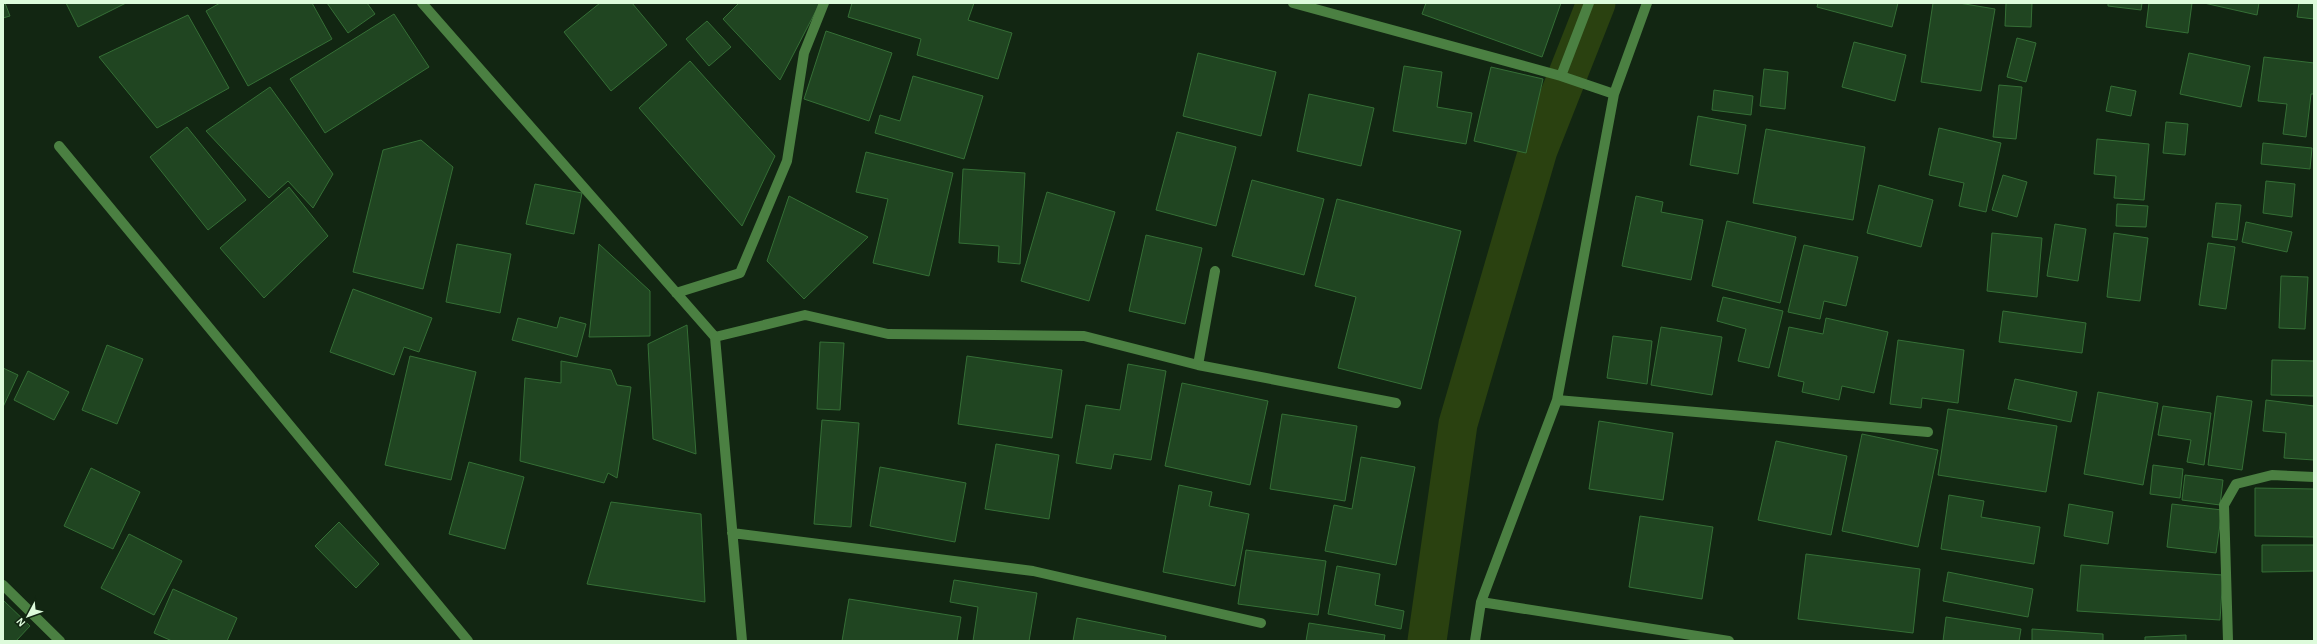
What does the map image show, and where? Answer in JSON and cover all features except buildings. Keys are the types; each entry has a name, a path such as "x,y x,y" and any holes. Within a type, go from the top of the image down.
{"street":[{"path":"422,3 715,337 742,641"},
{"path":"676,293 740,273 787,161 804,53 824,3"},
{"path":"1293,3 1561,76 1614,94"},
{"path":"1561,76 1589,3"},
{"path":"1475,641 1481,602 1556,400 1614,94 1647,3"},
{"path":"59,146 468,641"},
{"path":"1198,365 1215,271"},
{"path":"715,337 805,315 888,334 1084,336 1198,365 1396,403"},
{"path":"1556,400 1928,432"},
{"path":"2228,641 2224,505 2236,484 2272,475 2314,477"},
{"path":"732,533 1033,571 1261,623"},
{"path":"3,585 60,641"},
{"path":"1481,602 1729,641"}],"waterway":[{"path":"1427,641 1458,424 1538,150 1596,3"}]}
